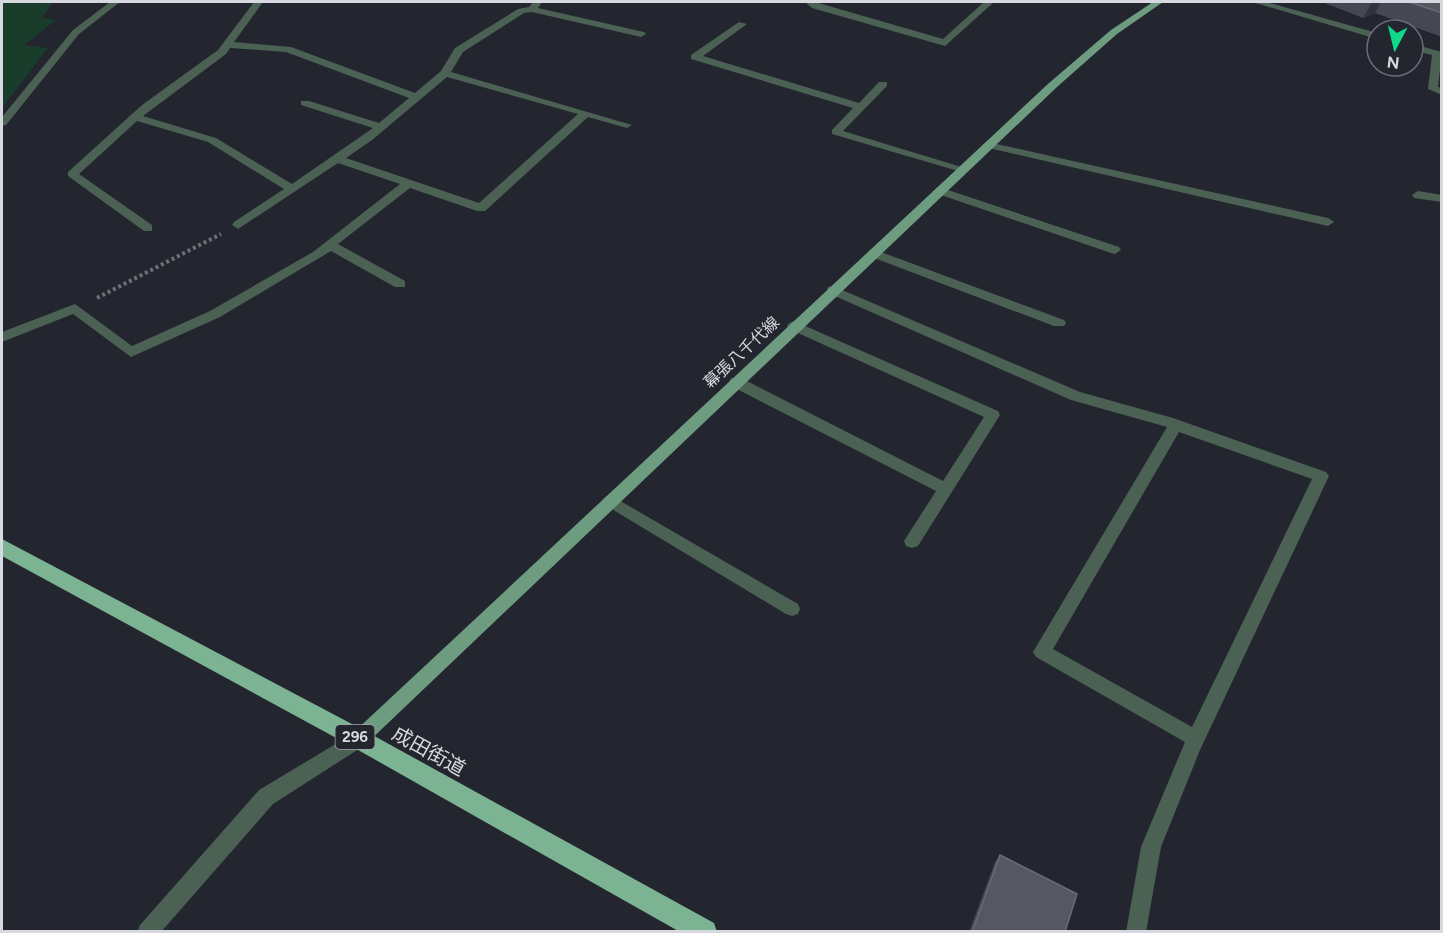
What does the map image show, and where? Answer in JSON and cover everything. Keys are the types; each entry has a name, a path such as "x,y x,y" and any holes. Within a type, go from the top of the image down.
{"highway":[{"name":"成田街道","path":"2,547 359,739 705,932"}],"main road":[{"name":"幕張八千代線","path":"359,739 939,190 1114,32 1158,2"}],"street":[{"path":"2,123 76,32 115,2"},
{"path":"148,228 72,174 135,117 222,52 258,2"},
{"path":"810,2 814,6 945,43 989,2"},
{"path":"1257,2 1365,33"},
{"path":"238,225 338,159 445,73 459,50 480,34 521,11 535,5 641,34"},
{"path":"742,24 695,57 861,107"},
{"path":"227,45 287,49 417,97"},
{"path":"1439,54 1433,89 1442,92"},
{"path":"445,73 627,125"},
{"path":"883,84 837,132 962,169"},
{"path":"305,103 380,127"},
{"path":"338,159 481,208 586,113"},
{"path":"135,117 212,140 293,189"},
{"path":"988,145 1328,222"},
{"path":"2,337 75,308 131,352 215,314 330,245 409,183"},
{"path":"939,190 1116,250"},
{"path":"1418,195 1442,198"},
{"path":"330,245 400,284"},
{"path":"873,253 1059,322"},
{"path":"833,290 1076,396 1176,425 1321,476 1196,739 1151,847 1136,932"},
{"path":"794,326 993,415 912,541"},
{"path":"736,382 945,489"},
{"path":"1176,425 1042,652 1196,739"},
{"path":"610,501 792,609"},
{"path":"147,932 266,797 359,739"}],"path":[{"path":"75,308 167,264 238,225"}],"green space":[{"path":"2,2 53,2 42,17 56,20 24,45 48,48 2,108"}],"building":[{"path":"1409,2 1442,2 1442,13"},
{"path":"1000,855 1077,894 1065,932 972,932"}]}
